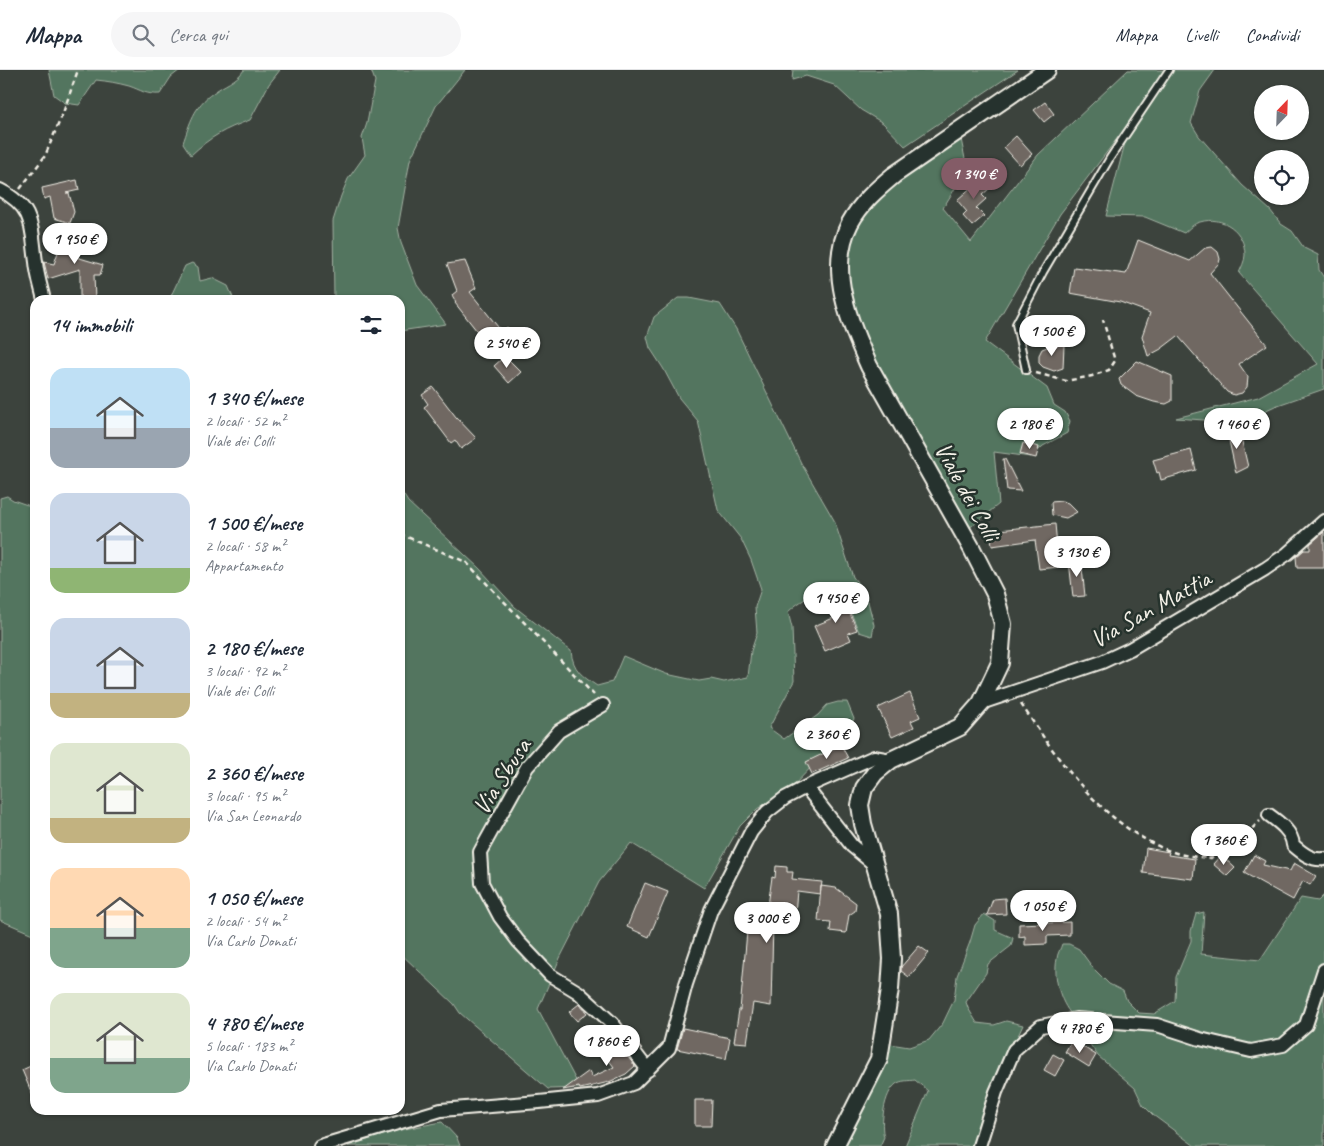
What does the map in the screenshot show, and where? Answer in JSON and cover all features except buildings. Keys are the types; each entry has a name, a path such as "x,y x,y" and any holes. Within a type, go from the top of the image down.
{"street":[{"name":"Viale dei Colli","path":"835,1146 879,1058 888,1005 892,959 889,914 863,824 860,805 864,788 875,773 891,760 960,727 981,703 1000,663 1003,624 995,594 971,547 869,366 856,338 841,286 840,262 843,240 850,222 862,206 874,192 894,175 1047,70"},
{"path":"0,190 14,197 26,212 31,226 43,295"},
{"name":"Via San Mattia","path":"981,703 1102,662 1130,649 1265,569 1287,554 1324,521"},
{"name":"Via Sbusa","path":"603,705 559,731 527,767 480,852 482,883 500,917 518,941 550,975 578,992 613,1024 648,1070"},
{"path":"320,1146 440,1110 598,1096 634,1083 668,1048 686,984 712,910 751,832 767,812 785,798 806,787 874,757 891,760"},
{"path":"806,787 852,846 875,865"},
{"path":"1269,815 1281,823 1292,838 1294,845 1304,855 1324,859"},
{"path":"979,1146 996,1092 1014,1050 1041,1026 1076,1019 1157,1026 1251,1052 1283,1045 1306,1025 1324,970"}],"lane":[{"path":"1026,370 1016,324 1043,272 1110,158 1168,70"}],"path":[{"path":"14,197 45,156 78,70"},
{"path":"1026,370 1066,381 1092,376 1109,370 1114,361 1103,320"},
{"path":"405,536 466,562 603,705"},
{"path":"1013,692 1041,734 1092,798 1118,822 1143,839 1171,852 1193,857 1211,858 1226,846 1243,837 1255,824 1269,815"}],"green space":[{"path":"49,70 180,70 171,77 160,94 147,93 129,86 96,80 79,105 65,103 54,95"},
{"path":"244,70 280,70 269,84 250,120 218,134 191,155 183,143 197,109 207,98 234,80"},
{"path":"371,70 465,70 436,106 410,160 398,228 401,243 417,285 446,324 405,330 405,295 334,295 333,221 348,179 365,155 362,138 367,123 375,81"},
{"path":"793,70 1018,70 905,146 883,123 861,110 834,85 806,76 792,80"},
{"path":"1128,70 1215,70 1200,91 1191,123 1199,136 1242,185 1254,196 1254,205 1264,205 1281,224 1292,231 1304,248 1318,255 1319,270 1324,278 1324,389 1275,406 1249,418 1231,422 1176,418 1258,397 1318,364 1239,273 1245,257 1244,246 1237,232 1231,227 1224,223 1209,220 1196,224 1184,233 1145,217 1106,216 1131,120 1060,214 985,342 1047,388 1054,405 1065,412 1070,421 1067,433 1043,446 1031,457 994,452 999,504 968,529 864,345 853,315 845,267 854,229 871,207 905,177 961,139 967,169 943,208 971,242 1038,155"},
{"path":"192,263 198,267 200,281 212,278 228,286 232,295 171,295 185,266"},
{"path":"678,298 689,298 720,304 736,329 801,463 834,520 853,577 866,594 874,625 872,636 859,632 843,594 827,593 813,596 807,598 788,612 792,628 794,681 769,728 784,739 818,715 827,705 838,702 847,702 854,719 847,730 831,739 820,758 792,787 757,809 740,826 704,888 631,843 599,882 560,958 538,1009 580,1088 548,1089 460,1013 454,1004 405,958 405,497 479,568 515,607 571,651 576,668 597,686 612,682 623,656 666,674 699,681 711,679 724,682 748,677 751,651 757,633 755,607 761,589 741,539 718,510 698,421 679,398 650,348 647,337 654,317"},
{"path":"7,496 30,506 30,933 0,920 0,498"},
{"path":"1324,895 1324,1146 1195,1146 1153,1115 1143,1105 1135,1088 1098,1056 1087,1040 1086,1028 1068,1010 1058,988 1056,966 1062,944 1069,944 1079,949 1093,968 1109,984 1123,991 1127,1001 1139,1013 1154,1014 1175,1001 1176,977 1191,941 1191,931 1196,914 1204,912 1201,954 1260,960 1301,898 1318,901"},
{"path":"984,914 995,921 995,930 1013,938 1011,946 988,964 986,973 966,1002 968,1008 977,1023 994,1025 1006,1021 1023,1025 998,1079 972,1146 905,1146 928,1091 915,1080 896,1084 888,1094 883,1117 884,1137 880,1146 841,1146 884,1066 890,1044 909,1047 929,1040 943,1023 954,1000 957,976 975,925"},
{"path":"442,1122 457,1138 460,1146 348,1146 399,1130"}]}
